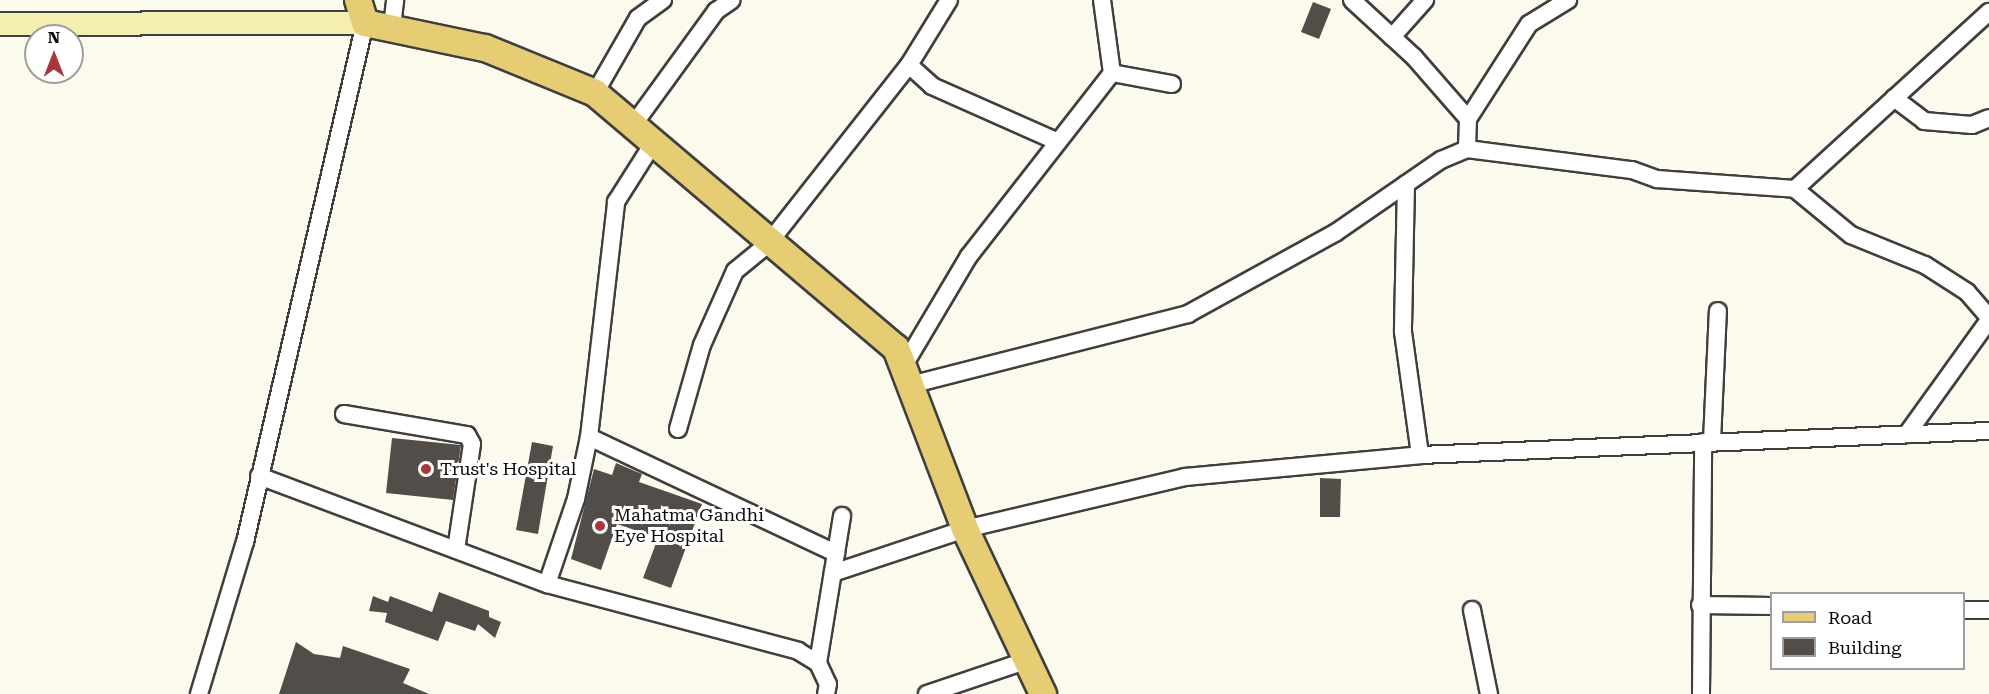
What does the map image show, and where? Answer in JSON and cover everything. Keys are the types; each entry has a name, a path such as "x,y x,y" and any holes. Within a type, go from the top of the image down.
{"main road":[{"path":"361,11 392,26 529,62 595,93 654,142 768,244 877,330 910,373 965,529 1025,661 1043,694"}],"street":[{"path":"392,26 395,0"},
{"path":"595,93 638,18 663,0"},
{"path":"633,124 716,11 732,0"},
{"path":"678,429 722,294 735,271 768,244 909,65 949,0"},
{"path":"910,373 969,256 1056,141 1112,73 1102,0"},
{"path":"1353,0 1392,37 1468,119"},
{"path":"1392,37 1425,0"},
{"path":"1467,149 1468,119 1529,24 1568,0"},
{"path":"0,24 361,11 245,542 199,694"},
{"path":"1795,189 1989,12"},
{"path":"909,65 932,86 1056,141"},
{"path":"1112,73 1172,84"},
{"path":"1894,98 1924,121 1972,125 1989,118"},
{"path":"547,584 576,499 589,437 616,202 654,142"},
{"path":"910,373 1188,314 1335,233 1406,184 1467,149 1560,159 1657,179 1795,189 1851,235 1925,265 1967,292 1989,319 1907,434"},
{"path":"1406,184 1403,332 1420,455"},
{"path":"1701,694 1700,605 1708,441 1718,311"},
{"path":"344,414 468,435 472,444 456,550"},
{"path":"833,573 965,529 1185,477 1420,455 1708,441 1989,431"},
{"path":"589,437 836,554"},
{"path":"259,476 547,584 798,651 818,663 828,684 826,694"},
{"path":"818,663 842,516"},
{"path":"1700,605 1770,606"},
{"path":"1472,610 1490,694"},
{"path":"1965,610 1989,610"},
{"path":"927,694 1025,661"}],"building":[{"path":"1313,2 1331,9 1319,39 1301,32"},
{"name":"Trust's Hospital","path":"392,438 461,445 453,500 386,493"},
{"path":"532,442 553,446 538,534 516,530"},
{"name":"Mahatma Gandhi Eye Hospital","path":"616,463 642,474 639,482 702,504 671,588 643,578 658,538 617,524 601,570 571,559 594,469 612,475"},
{"path":"1320,478 1341,479 1340,517 1320,517"},
{"path":"439,592 489,611 489,617 501,622 495,638 478,624 475,631 446,621 438,641 385,622 387,613 369,611 373,596 388,602 390,596 432,612"},
{"path":"296,642 314,654 340,658 343,646 410,669 403,683 429,694 279,694"}],"place":[{"name":"Trust's Hospital","path":"426,469"},
{"name":"Mahatma Gandhi Eye Hospital","path":"600,526"}]}
